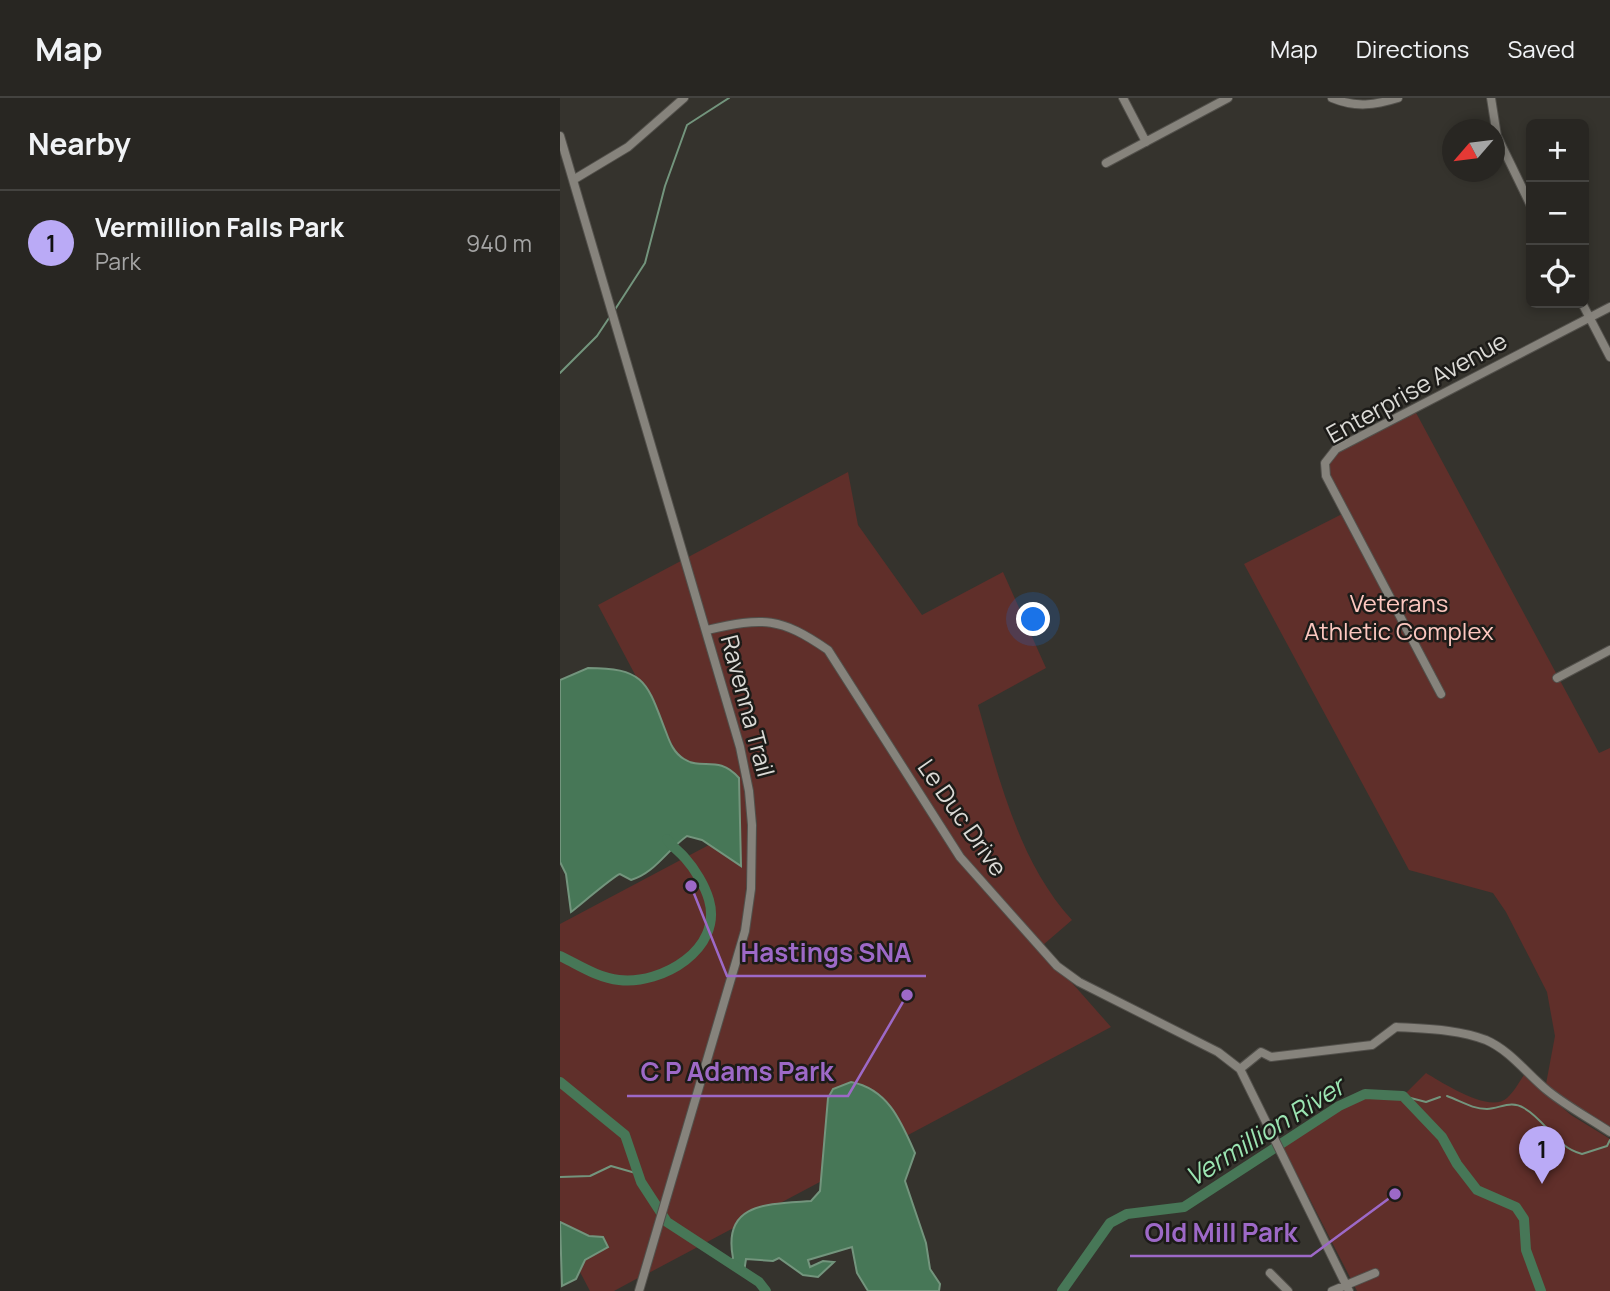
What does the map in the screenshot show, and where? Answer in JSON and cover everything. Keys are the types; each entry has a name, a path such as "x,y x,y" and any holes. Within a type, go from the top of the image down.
{"street":[{"path":"573,180 628,146 684,98"},
{"path":"1123,98 1146,142"},
{"path":"1106,163 1228,98"},
{"path":"1332,98 1372,105 1398,98"},
{"path":"1490,98 1497,136 1526,196"},
{"name":"Ravenna Trail","path":"560,136 707,630 750,791 751,890 745,931 639,1291"},
{"name":"Enterprise Avenue","path":"1441,694 1326,476 1325,463 1336,450 1610,307"},
{"path":"1584,308 1610,357"},
{"name":"Le Duc Drive","path":"707,630 747,621 784,624 828,650 960,857 1057,965 1079,982 1217,1052 1240,1069"},
{"path":"1557,678 1610,650"},
{"path":"1347,1288 1240,1069 1261,1052 1271,1057 1372,1045 1396,1027 1462,1032 1488,1041 1506,1052 1545,1089 1579,1115 1610,1132"},
{"path":"1270,1273 1288,1291"},
{"path":"1332,1291 1347,1288 1375,1273"}],"green space":[{"name":"Veterans Athletic Complex","path":"1414,409 1599,753 1610,748 1610,1129 1579,1112 1546,1084 1555,1036 1547,992 1506,912 1493,893 1409,870 1244,564 1346,512 1326,476 1329,456"},
{"path":"848,472 858,525 922,615 1003,572 1046,668 978,705 1003,790 1025,846 1038,872 1072,920 1043,945 945,839 1111,1027 645,1275 747,940 755,890 757,820 751,823 743,926 638,1278 614,1291 590,1291 560,1234 560,924 722,838 598,605"},
{"path":"1426,1073 1466,1095 1490,1102 1507,1098 1524,1075 1571,1115 1610,1139 1610,1291 1357,1291 1281,1143 1339,1106 1365,1094 1403,1096"}],"shaded area":[{"path":"588,668 622,671 633,675 648,690 678,754 697,764 724,767 739,778 741,866 702,840 687,836 647,872 631,880 620,874 571,912 566,874 560,862 560,680"},
{"path":"851,1082 864,1086 884,1099 898,1118 915,1153 905,1181 926,1243 930,1269 940,1284 939,1291 868,1291 857,1273 852,1247 808,1260 810,1267 823,1261 834,1262 818,1277 803,1275 779,1258 773,1261 746,1259 744,1272 729,1262 733,1258 731,1240 735,1226 742,1216 765,1206 811,1201 820,1191 828,1098 833,1089"},
{"path":"560,1222 589,1236 603,1237 608,1247 585,1260 576,1279 562,1286"}],"waterway":[{"path":"614,311 645,263 665,186 687,125 729,98"},
{"path":"560,373 597,336 609,318"},
{"name":"Vermillion River","path":"560,956 604,977 636,980 670,970 698,948 707,934 711,918 709,900 692,867 667,839"},
{"name":"Vermillion River","path":"560,1082 625,1135 641,1182 667,1222 759,1282 766,1291"},
{"name":"Vermillion River","path":"1062,1291 1110,1223 1127,1214 1184,1207 1339,1106 1365,1094 1403,1096 1442,1137 1457,1164 1477,1190 1516,1207 1524,1219 1526,1250 1541,1291"},
{"path":"1403,1096 1426,1102 1440,1097"},
{"path":"1447,1096 1482,1109 1519,1106 1532,1113 1565,1146 1582,1154 1607,1146 1610,1140"},
{"path":"560,1177 590,1176 611,1166 639,1174"}],"place":[{"name":"Hastings SNA","path":"691,886"},
{"name":"C P Adams Park","path":"907,995"},
{"name":"Vermillion Falls Park","path":"1542,1184"},
{"name":"Old Mill Park","path":"1395,1194"}]}
